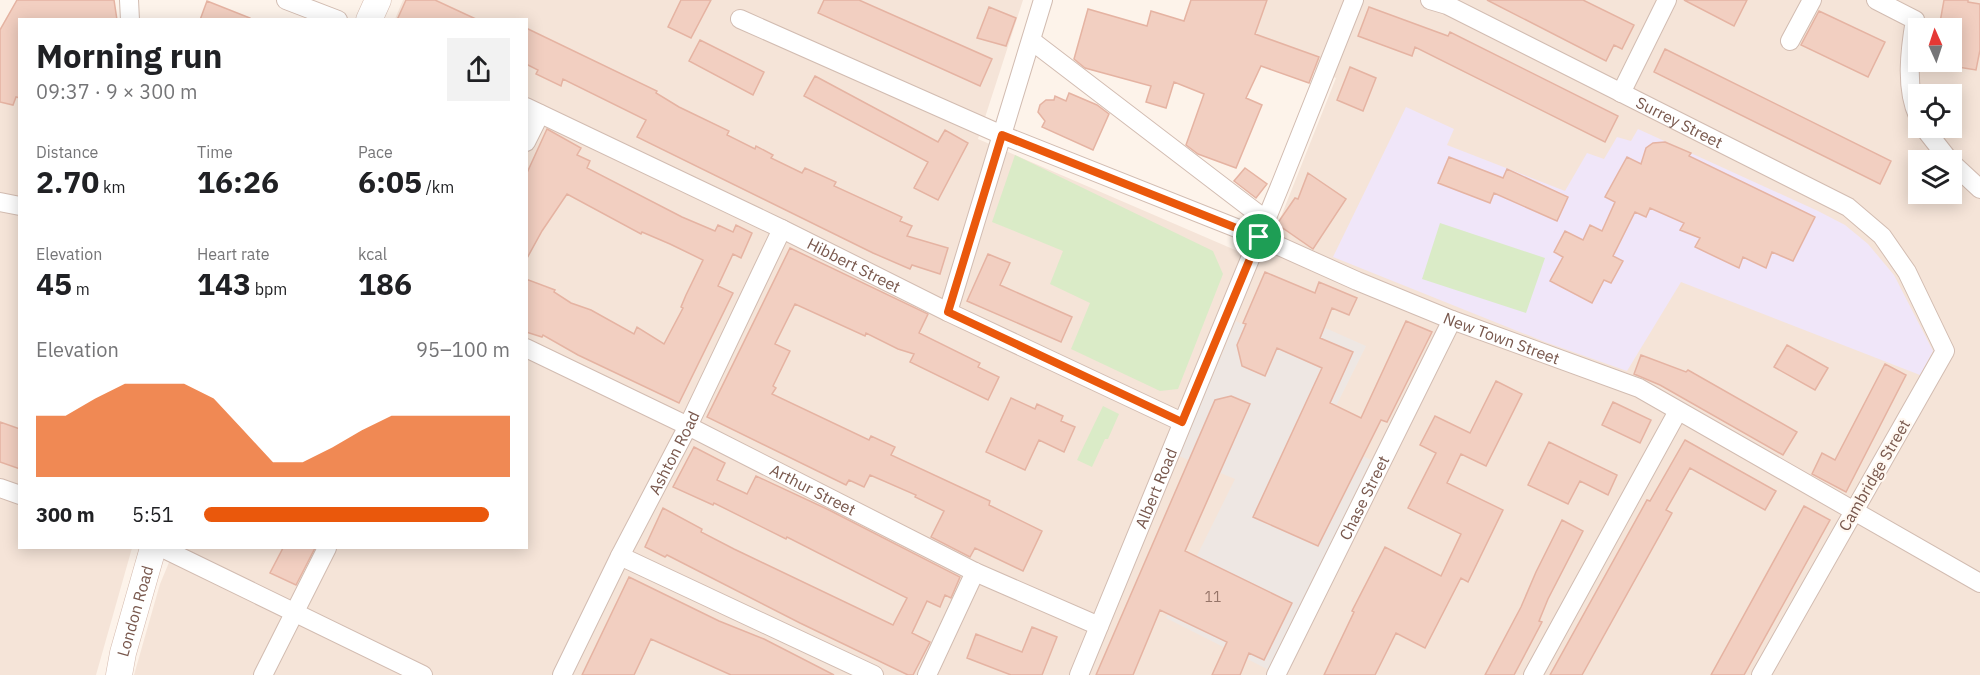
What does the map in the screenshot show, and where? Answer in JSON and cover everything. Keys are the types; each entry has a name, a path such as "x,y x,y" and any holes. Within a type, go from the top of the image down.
{"street":[{"path":"129,0 130,18"},
{"path":"286,0 332,18"},
{"path":"370,18 378,0"},
{"path":"948,312 1043,0"},
{"name":"Albert Road","path":"1079,675 1354,0"},
{"name":"Surrey Street","path":"1430,0 1447,5 1848,207 1882,236 1907,272"},
{"path":"1621,93 1666,0"},
{"path":"1790,41 1812,0"},
{"path":"1876,0 1915,20 1909,64 1912,84"},
{"name":"New Town Street","path":"740,19 1002,135 1259,237 1452,320 1639,388 1980,583"},
{"path":"1032,40 1266,220"},
{"path":"528,133 533,110"},
{"name":"Hibbert Street","path":"533,110 782,229 948,312 1182,422"},
{"path":"1932,138 1941,150"},
{"path":"1962,172 1980,189"},
{"path":"0,202 18,206"},
{"name":"Ashton Road","path":"562,675 620,556 688,426 782,229"},
{"name":"Cambridge Street","path":"1761,675 1945,351 1907,272"},
{"name":"Chase Street","path":"1276,675 1452,320"},
{"name":"Arthur Street","path":"528,349 688,426 975,572 1099,626"},
{"path":"1533,675 1678,411"},
{"path":"0,488 18,494"},
{"name":"London Road","path":"119,675 123,653 153,549"},
{"path":"164,549 423,675"},
{"path":"263,675 326,549"},
{"path":"620,556 874,675"},
{"path":"927,675 975,572"}],"shaded area":[{"path":"17,0 114,0 117,18 18,18 18,549 132,549 96,675 0,675 0,28"},
{"path":"403,0 1023,0 978,139 1263,262 1336,78 1227,35 1243,0 1980,0 1980,675 134,675 160,584 175,549 528,549 528,18 395,18"},
{"path":"1406,107 1454,129 1447,145 1565,191 1587,153 1604,159 1617,137 1631,141 1638,129 1818,211 1845,225 1868,244 1894,275 1933,351 1920,375 1681,282 1627,371 1545,342 1333,257"},
{"path":"1296,315 1366,346 1321,436 1371,460 1269,670 1166,618 1235,479 1179,456 1236,321 1284,344"}],"green space":[{"path":"1015,155 1213,251 1223,274 1178,389 1160,391 1071,349 1090,303 1050,284 1063,251 992,222"},
{"path":"1440,223 1545,258 1526,313 1422,279"},
{"path":"1103,406 1119,414 1092,467 1077,460"}],"building":[{"path":"17,0 114,0 117,18 18,18 18,98 16,97 13,105 0,102 0,30"},
{"path":"406,0 435,0 474,18 398,18"},
{"path":"681,0 711,0 691,38 668,27"},
{"path":"824,0 859,0 992,59 980,86 818,13"},
{"path":"1191,0 1267,0 1255,34 1319,57 1309,83 1261,66 1246,98 1262,105 1236,168 1198,154 1186,145 1204,94 1174,82 1166,108 1146,102 1151,86 1085,68 1074,59 1088,9 1147,26 1151,11 1184,21"},
{"path":"1487,0 1583,0 1634,25 1622,49 1614,45 1606,61"},
{"path":"1684,0 1747,0 1734,26"},
{"path":"1944,0 1968,0 1968,2 1980,4 1980,50 1976,70 1962,68 1962,18 1941,18"},
{"path":"207,1 250,18 201,18"},
{"path":"989,7 1016,18 1006,46 977,38"},
{"path":"1369,7 1448,36 1450,32 1618,116 1605,142 1415,47 1412,56 1358,36"},
{"path":"1819,11 1885,42 1868,77 1801,45"},
{"path":"528,29 657,91 656,93 679,107 729,131 727,135 773,155 771,158 802,173 805,168 836,182 834,186 902,217 900,221 912,226 907,236 948,248 940,274 912,265 910,269 873,253 637,137 646,120 563,79 561,86 536,74 538,70 528,65"},
{"path":"700,40 764,72 753,95 689,61"},
{"path":"1665,49 1891,161 1880,184 1654,72"},
{"path":"1350,67 1376,78 1363,111 1337,100"},
{"path":"815,76 938,142 945,130 968,143 938,200 914,188 928,162 804,96"},
{"path":"1069,93 1097,105 1109,114 1093,150 1042,127 1045,121 1038,112 1040,105 1046,100 1054,100 1055,96 1066,101"},
{"path":"547,129 581,148 577,155 590,161 587,168 682,217 715,231 718,225 733,232 736,225 752,233 741,258 733,254 718,286 733,293 679,403 578,355 543,335 542,337 528,333 528,280 555,290 554,292 571,303 591,310 634,334 637,327 664,344 683,308 681,307 686,295 703,260 642,232 641,234 567,194 528,256 528,171"},
{"path":"1665,142 1815,217 1793,261 1772,252 1766,268 1743,257 1739,268 1695,247 1700,238 1680,230 1684,223 1650,208 1646,217 1635,212 1613,256 1623,261 1611,283 1604,280 1592,303 1550,281 1563,257 1554,252 1565,231 1583,240 1590,225 1602,231 1615,202 1605,197 1627,157 1641,164 1646,148 1653,143"},
{"path":"1449,157 1503,178 1507,169 1568,197 1557,221 1494,193 1490,203 1438,183"},
{"path":"1245,168 1267,184 1256,198 1234,181"},
{"path":"1308,173 1346,199 1313,249 1277,224 1295,198 1298,199"},
{"path":"790,248 928,314 919,333 980,363 978,367 999,377 988,400 910,362 914,354 898,349 866,333 865,336 795,304 775,344 790,351 773,386 776,388 772,394 869,440 871,436 895,447 891,455 990,501 989,505 1042,531 1023,571 975,548 970,557 931,537 944,511 915,497 916,495 870,475 864,487 849,480 846,485 707,417"},
{"path":"988,254 1010,263 1000,285 1072,317 1061,342 967,301"},
{"path":"1265,272 1315,293 1319,282 1357,298 1349,315 1332,308 1320,338 1353,352 1330,403 1361,418 1406,321 1432,332 1387,422 1381,420 1318,546 1253,517 1322,368 1277,348 1265,376 1242,366 1237,345 1246,324 1243,323"},
{"path":"1787,345 1828,368 1815,390 1774,367"},
{"path":"1641,355 1686,372 1688,370 1797,432 1783,455 1660,385 1634,374"},
{"path":"1885,364 1906,375 1846,492 1812,474 1822,453 1835,460"},
{"path":"1496,381 1522,394 1486,466 1461,454 1447,483 1503,510 1468,582 1461,578 1425,648 1396,633 1375,675 1324,675 1354,612 1352,611 1385,547 1441,576 1461,534 1408,508 1436,453 1420,445 1435,416 1470,433"},
{"path":"1231,396 1250,404 1185,551 1292,603 1264,660 1249,653 1240,675 1212,675 1227,642 1160,610 1133,675 1096,675 1215,400"},
{"path":"1011,398 1035,409 1037,404 1063,416 1061,421 1075,427 1064,452 1039,440 1025,470 986,452"},
{"path":"1613,402 1651,420 1640,443 1602,425"},
{"path":"0,422 18,428 18,468 0,462"},
{"path":"1685,440 1776,491 1765,510 1690,468 1666,510 1672,513 1582,675 1550,675 1647,500 1650,501"},
{"path":"1549,442 1617,475 1608,495 1580,481 1568,504 1528,485"},
{"path":"694,447 725,463 717,480 747,494 756,476 829,510 960,577 951,598 945,595 940,607 927,601 912,633 930,642 913,675 908,675 800,623 667,555 665,557 645,547 663,508 734,549 893,625 907,598 787,537 786,539 714,503 713,505 673,487"},
{"path":"1804,506 1830,520 1744,675 1711,675"},
{"path":"1562,520 1583,531 1548,599 1539,621 1542,622 1514,675 1485,675 1521,607"},
{"path":"282,549 314,549 296,585 270,573"},
{"path":"629,577 719,621 764,639 834,675 731,675 651,639 634,675 582,675"},
{"path":"1032,627 1057,637 1042,675 1011,675 967,658 976,634 1022,652"}],"route":[{"path":"1002,135 1259,237 1182,422 948,312 1002,135"}]}
